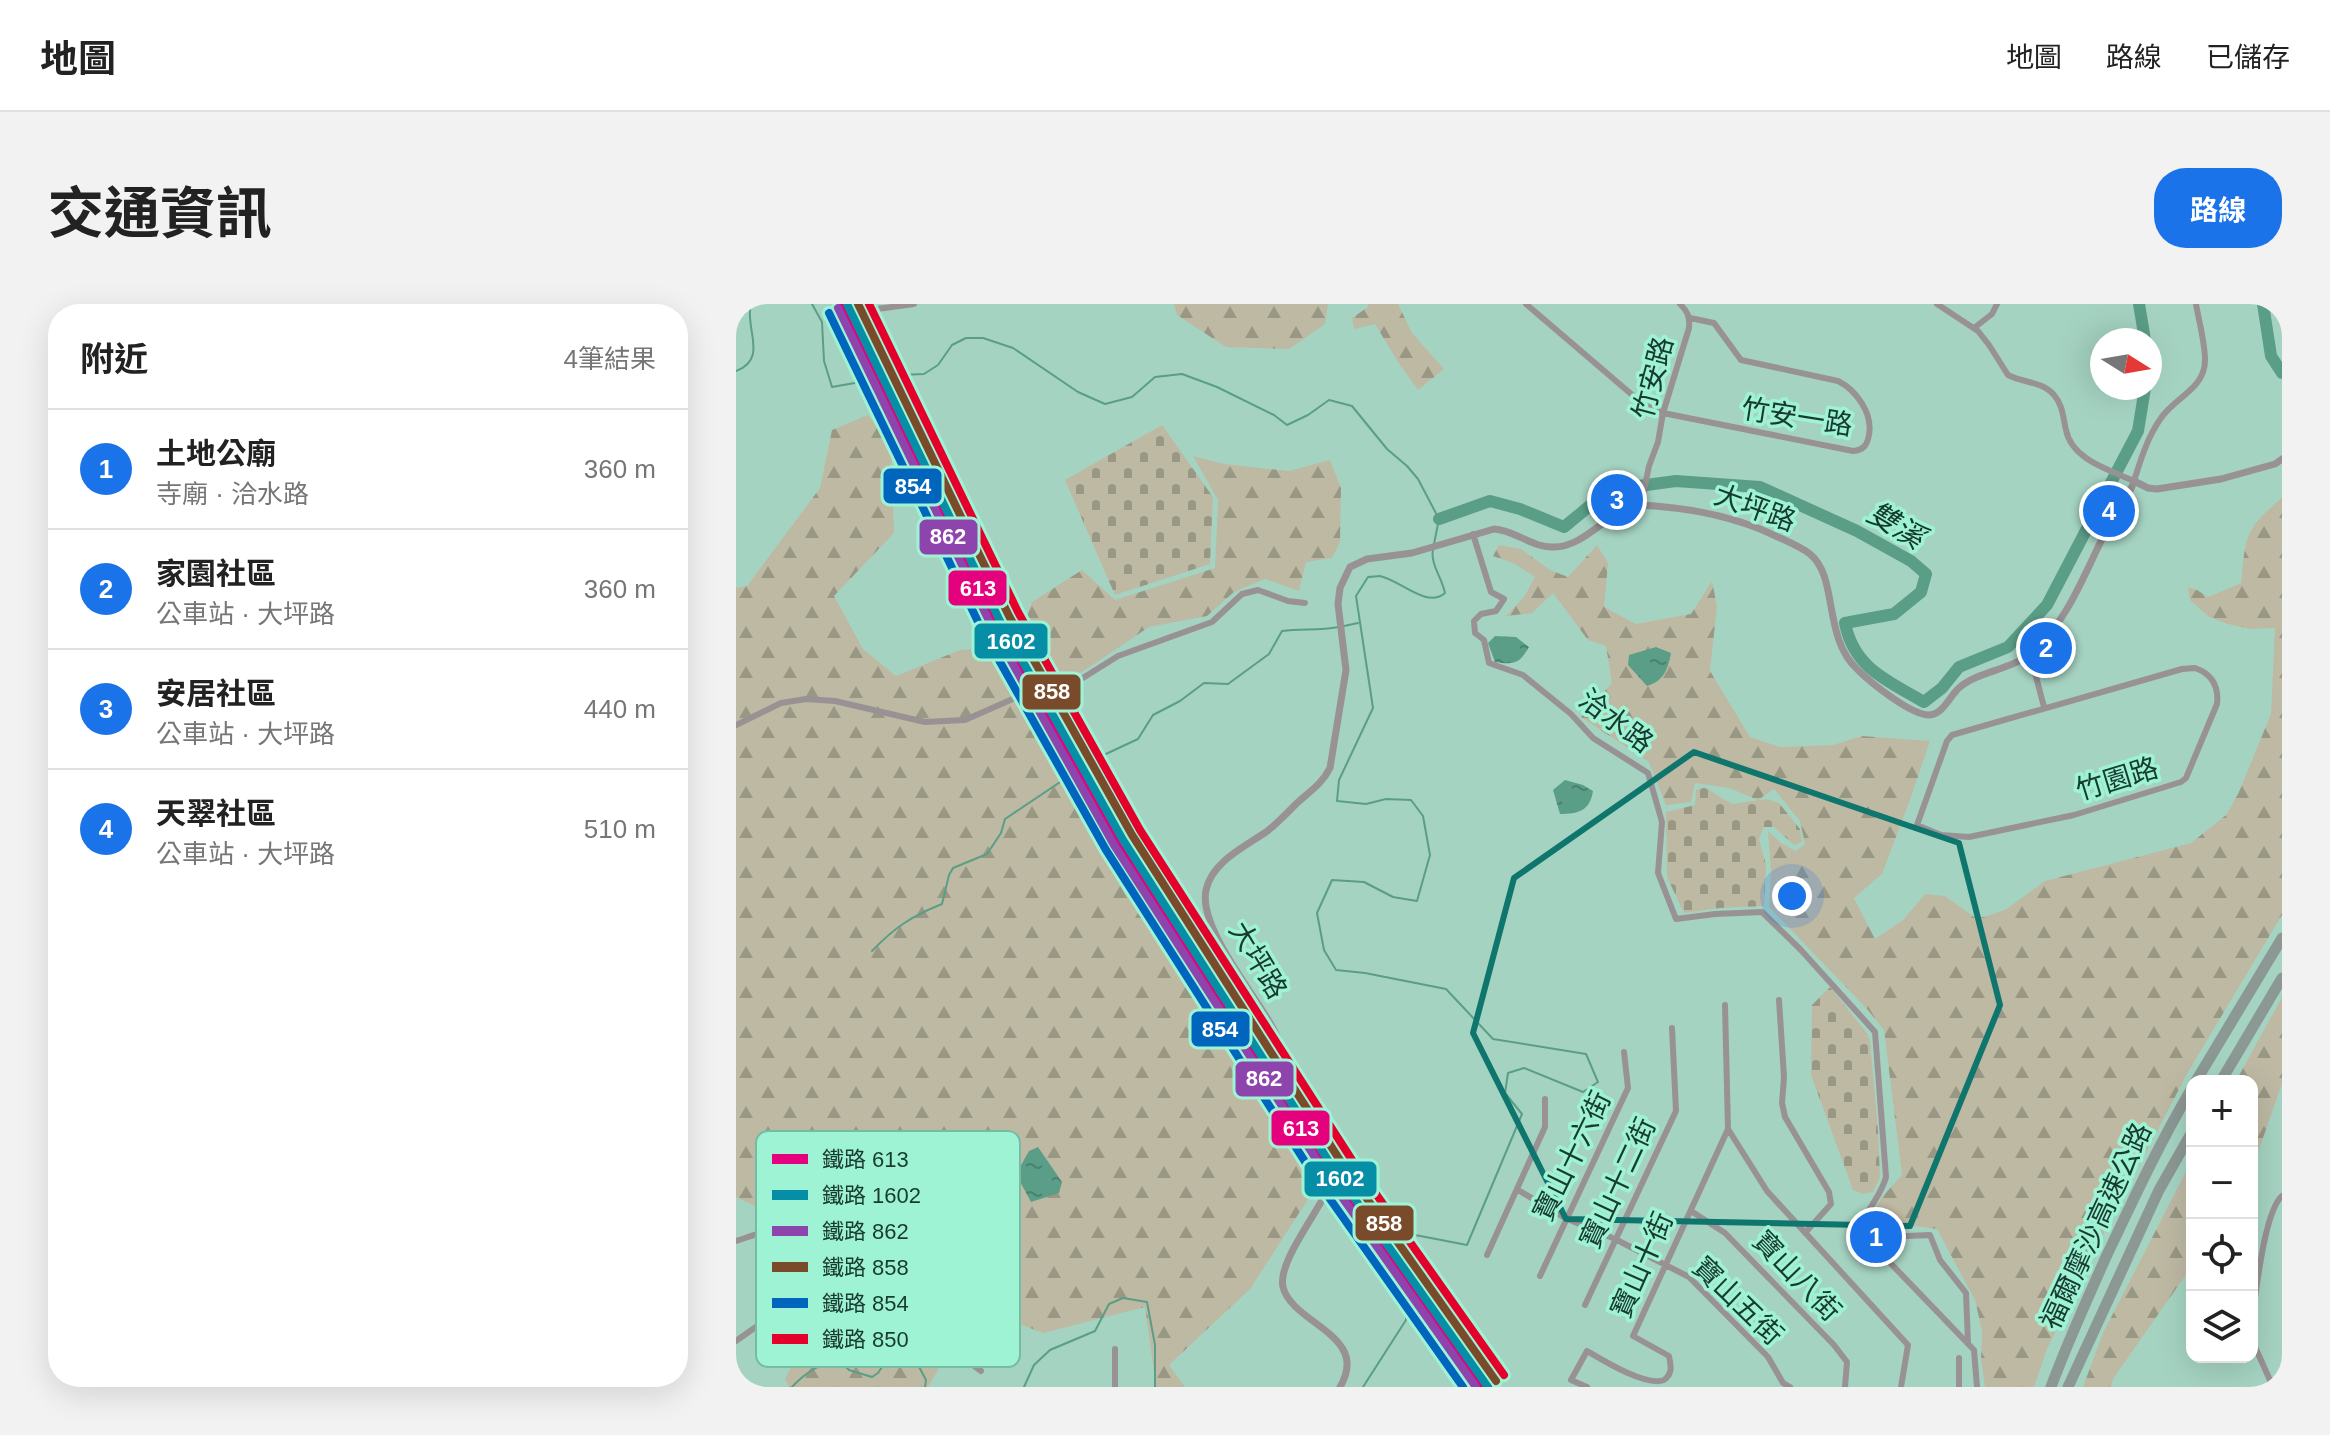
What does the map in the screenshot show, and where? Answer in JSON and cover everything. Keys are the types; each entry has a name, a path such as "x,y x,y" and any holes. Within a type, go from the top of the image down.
{"highway":[{"path":"2200,1075 2282,938"},
{"path":"2225,1075 2282,978"},
{"name":"福爾摩沙高速公路","path":"2051,1387 2065,1348 2121,1224 2186,1098"},
{"name":"福爾摩沙高速公路","path":"2068,1387 2159,1190 2186,1143"}],"street":[{"path":"862,304 877,309 914,304"},
{"path":"1526,304 1644,405 1663,413"},
{"name":"竹安路","path":"1641,505 1663,413 1689,328 1690,318 1680,304"},
{"path":"1937,304 1984,337 2008,375 2039,384 2054,394 2062,409 2072,445 2084,457 2148,488 2221,479 2275,464 2282,459"},
{"path":"1974,328 1992,314 1997,304"},
{"path":"2131,480 2144,447 2161,418 2200,380 2205,361 2196,304"},
{"name":"竹安一路","path":"1663,413 1842,450 1861,451 1867,445 1871,419 1847,385 1741,360 1714,323 1690,318"},
{"name":"大坪路","path":"1641,505 1693,509 1727,517 1760,528 1812,556 1823,571 1835,631 1847,657 1857,670 1908,708 1928,715 1936,713 1961,686 2018,662 2043,642 2063,613 2131,480"},
{"path":"1473,534 1502,530 1538,545 1560,546 1587,535 1628,507 1641,505"},
{"name":"大坪路","path":"1340,1387 1347,1372 1346,1355 1325,1329 1288,1299 1282,1276 1332,1181 1343,1145 1336,1130 1298,1086 1274,1031 1212,928 1205,902 1209,881 1218,868 1270,830 1315,789 1327,773 1345,683 1339,620 1340,588 1350,567 1367,559 1412,553 1473,534"},
{"name":"洽水路","path":"1473,534 1491,592 1504,599 1496,611 1481,614 1474,621 1475,633 1484,640 1489,663 1523,675 1571,714 1593,738 1648,773 1662,822 1658,873 1676,919 1762,912 1875,1032 1886,1177 1883,1189 1864,1217 1861,1228 1873,1245"},
{"path":"736,725 781,703 806,699 835,701 925,722 965,720 1015,698 1062,691 1118,656 1212,622 1242,594 1258,590 1288,601 1305,603"},
{"path":"2030,654 2044,707"},
{"name":"竹園路","path":"2182,669 2203,671 2214,681 2218,692 2217,704 2186,778 2181,782 2074,815 1969,837 1941,835 1917,825 1947,741 1952,735 2044,707 2182,669"},
{"path":"1779,1000 1785,1117 1829,1192 1831,1204 1805,1233"},
{"path":"1725,1005 1728,1129 1767,1191 1908,1345 1901,1387"},
{"name":"寶山十二街","path":"1585,1305 1676,1111 1672,1028"},
{"name":"寶山十六街","path":"1540,1276 1628,1088 1624,1052"},
{"path":"1487,1255 1545,1127 1545,1099"},
{"name":"寶山十街","path":"1587,1387 1571,1380 1587,1351 1641,1383 1655,1385 1666,1379 1671,1369 1669,1356 1633,1336 1728,1129"},
{"name":"寶山五街","path":"1518,1190 1565,1218 1615,1239 1689,1277 1768,1357 1783,1383 1790,1387"},
{"path":"2257,1291 2267,1234 2276,1202 2282,1196"},
{"name":"寶山八街","path":"1691,1211 1725,1233 1834,1345 1847,1362 1845,1387"},
{"path":"736,1241 756,1235"},
{"path":"1968,1343 1966,1293 1940,1260 1930,1235 1885,1237 1873,1245 1974,1350 1977,1387"},
{"path":"736,1341 756,1327"},
{"path":"1115,1349 1115,1387"},
{"path":"2258,1353 2273,1387"},
{"path":"1959,1358 1959,1387"},
{"path":"976,1367 981,1371"}],"highlighted area":[{"path":"1694,752 1959,843 2000,1005 1910,1226 1566,1219 1473,1033 1514,878"}],"green space":[{"path":"1174,304 1328,304 1325,324 1289,349 1226,347 1177,315"},
{"path":"1368,304 1398,304 1412,333 1444,369 1418,390 1375,324 1354,329 1352,318"},
{"path":"868,415 891,446 894,533 834,596 863,649 896,676 960,650 988,648 1024,626 1032,602 1082,570 1115,600 1215,568 1218,500 1193,456 1224,464 1289,471 1330,460 1341,488 1340,542 1332,558 1306,562 1299,591 1265,579 1234,592 1207,616 1149,627 1082,672 1012,695 1159,943 1284,1126 1312,1193 1250,1289 1169,1365 1185,1387 1156,1387 1145,1307 1043,1333 1020,1324 1020,1131 756,1131 756,1207 736,1197 736,588 747,586 820,488 832,430"},
{"path":"1162,425 1213,497 1210,564 1115,595 1065,480"},
{"path":"2282,498 2282,915 2186,1075 2098,1244 2047,1349 2034,1387 1985,1387 1981,1359 1982,1331 1975,1300 1937,1229 1908,1225 1878,1232 1869,1221 1882,1197 1902,1175 1884,1030 1769,907 1771,871 1768,831 1796,851 1805,844 1800,821 1774,789 1758,800 1729,788 1695,783 1691,802 1666,805 1649,762 1581,717 1612,683 1606,646 1588,640 1553,593 1532,613 1506,616 1524,597 1535,577 1515,564 1493,556 1499,545 1521,549 1550,570 1568,577 1597,545 1608,563 1604,607 1636,624 1691,614 1712,581 1717,606 1710,671 1750,737 1780,747 1833,745 1862,736 1930,741 1882,874 1854,898 1875,939 1903,920 1925,894 1945,896 1977,919 2005,910 2045,881 2191,843 2226,815 2238,794 2271,714 2275,628 2250,629 2209,617 2190,600 2188,587 2208,597 2241,583 2246,544 2260,518"},
{"path":"1704,787 1732,804 1767,799 1779,803 1800,829 1802,842 1794,845 1774,827 1764,827 1759,839 1766,865 1764,906 1684,913 1667,877 1666,812 1695,805 1696,790"},
{"path":"1830,987 1870,1041 1880,1177 1873,1192 1863,1194 1853,1190 1811,1075 1812,1005"},
{"path":"2282,997 2282,1084 2258,1152 2258,1075 2239,1075"},
{"path":"2186,1172 2186,1275 2113,1379 2111,1387 2083,1387 2103,1333"},
{"path":"791,1367 940,1367 928,1387 789,1387 785,1379"}],"water":[{"path":"1495,636 1516,637 1529,647 1516,662 1495,662 1488,643"},
{"path":"1656,647 1671,653 1670,659 1661,678 1647,686 1628,665 1629,655"},
{"path":"1565,780 1593,791 1589,803 1582,810 1560,814 1553,790"},
{"path":"1038,1147 1062,1182 1059,1193 1031,1202 1020,1181 1020,1167 1029,1151"}],"waterway":[{"path":"736,371 746,366 753,351 751,304"},
{"path":"812,304 822,322 824,361 832,387 924,374 938,365 952,345 966,338 983,338 1013,348 1078,392 1105,404 1132,397 1155,377 1182,374 1217,387 1274,415 1287,425 1329,400 1352,406 1387,449 1418,479 1439,519 1434,544"},
{"name":"雙溪","path":"2139,304 2143,328"},
{"name":"雙溪","path":"2263,304 2271,356 2282,373"},
{"name":"雙溪","path":"1439,519 1490,501 1564,527 1609,490 1676,481 1760,487 1857,531 1911,561 1926,574 1921,592 1894,614 1845,623 1856,652 1865,663 1886,680 1924,702 1942,688 1959,667 2008,647 2047,605 2138,431 2143,400"},
{"path":"1363,1387 1406,1320 1410,1234 1467,1245 1522,1114 1505,1093 1508,1073 1524,1068 1583,1092 1598,1082 1586,1054 1493,1039 1446,989 1336,970 1324,950 1317,913 1332,880 1364,882 1393,897 1417,901 1430,855 1423,816 1411,800 1386,799 1366,804 1337,801 1339,780 1373,708 1356,596 1368,577 1380,576 1422,596 1438,597 1445,593 1433,560 1433,550"},
{"path":"1344,626 1358,623"},
{"path":"872,951 904,923 942,904 953,868 987,854 1001,833 1005,819 1093,760 1138,739 1153,715 1180,701 1204,683 1228,684 1269,654 1282,631 1338,627"},
{"path":"1024,1387 1034,1365 1050,1350 1095,1331 1109,1304 1123,1298 1147,1302 1155,1345 1155,1387"},
{"path":"792,1387 818,1367"},
{"path":"846,1367 872,1377 882,1367"},
{"path":"919,1367 926,1380 925,1387"}],"rail line":[{"name":"613","path":"841,304 995,624 1118,843 1330,1174 1480,1387"},
{"name":"1602","path":"847,304 1000,621 1123,840 1335,1171 1488,1387"},
{"name":"858","path":"858,304 1009,616 1132,835 1343,1165 1496,1381"},
{"name":"850","path":"869,304 1018,612 1140,830 1352,1160 1504,1375"},
{"name":"862","path":"838,308 991,625 1114,845 1327,1176 1476,1387"},
{"name":"854","path":"829,313 982,630 1106,850 1318,1182 1463,1387"}],"place":[{"name":"安居社區","path":"1617,500"},
{"name":"天翠社區","path":"2109,511"},
{"name":"家園社區","path":"2046,648"},
{"name":"土地公廟","path":"1876,1237"}]}
